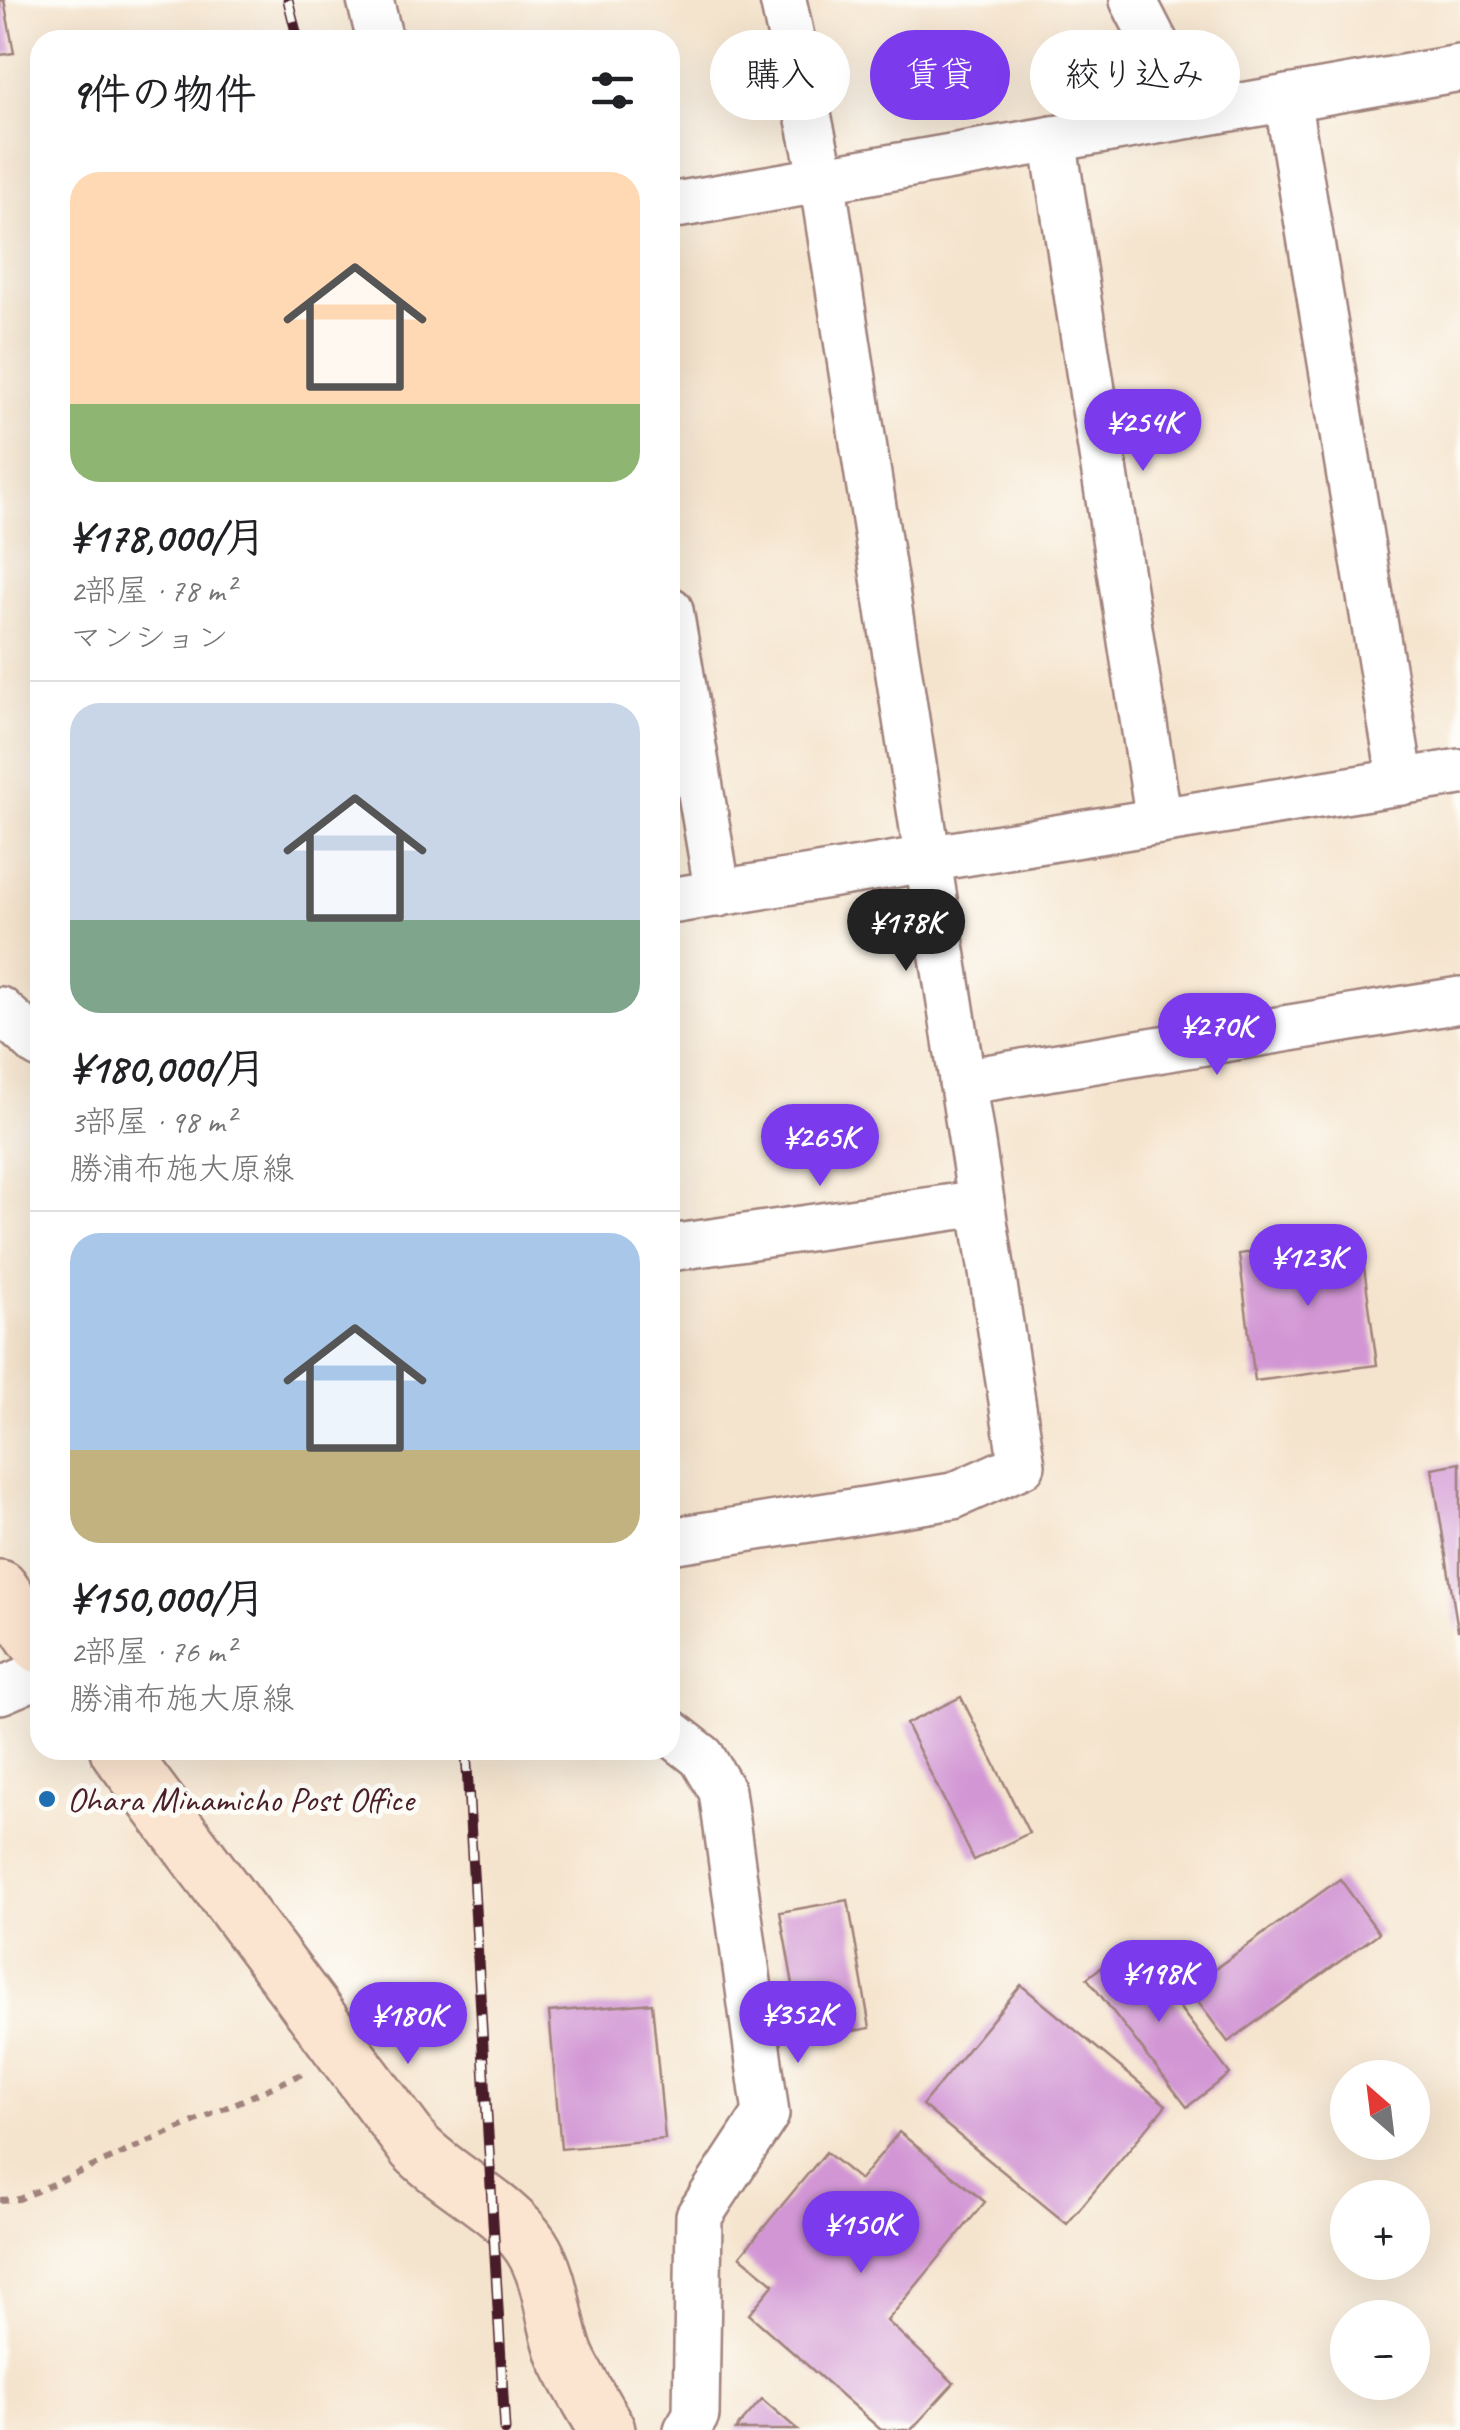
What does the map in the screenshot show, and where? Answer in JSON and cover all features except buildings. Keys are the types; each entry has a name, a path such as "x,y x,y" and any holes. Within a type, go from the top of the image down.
{"main road":[{"path":"0,1588 30,1631"},
{"path":"126,1760 415,2147 444,2176 490,2204 530,2245 549,2285 566,2354 607,2430"}],"street":[{"path":"370,0 378,30"},
{"path":"680,1539 953,1496 1022,1466 822,179 783,0"},
{"path":"1132,0 1148,30"},
{"path":"1240,106 1460,68"},
{"path":"1288,98 1401,782"},
{"path":"680,204 1157,120"},
{"path":"1052,138 1159,822"},
{"path":"680,669 718,894"},
{"path":"680,900 1460,772"},
{"path":"962,1082 1460,1000"},
{"path":"0,1010 30,1037"},
{"path":"680,1247 980,1203"},
{"path":"0,1691 30,1678"},
{"path":"680,1740 702,1757 722,1791 766,2114 698,2216 696,2415 687,2430"}],"path":[{"path":"0,2200 20,2198 346,2054"}],"railway":[{"path":"288,0 296,30"},
{"path":"467,1760 505,2430"}],"place":[{"name":"Ohara Minamicho Post Office","path":"47,1799"}]}
